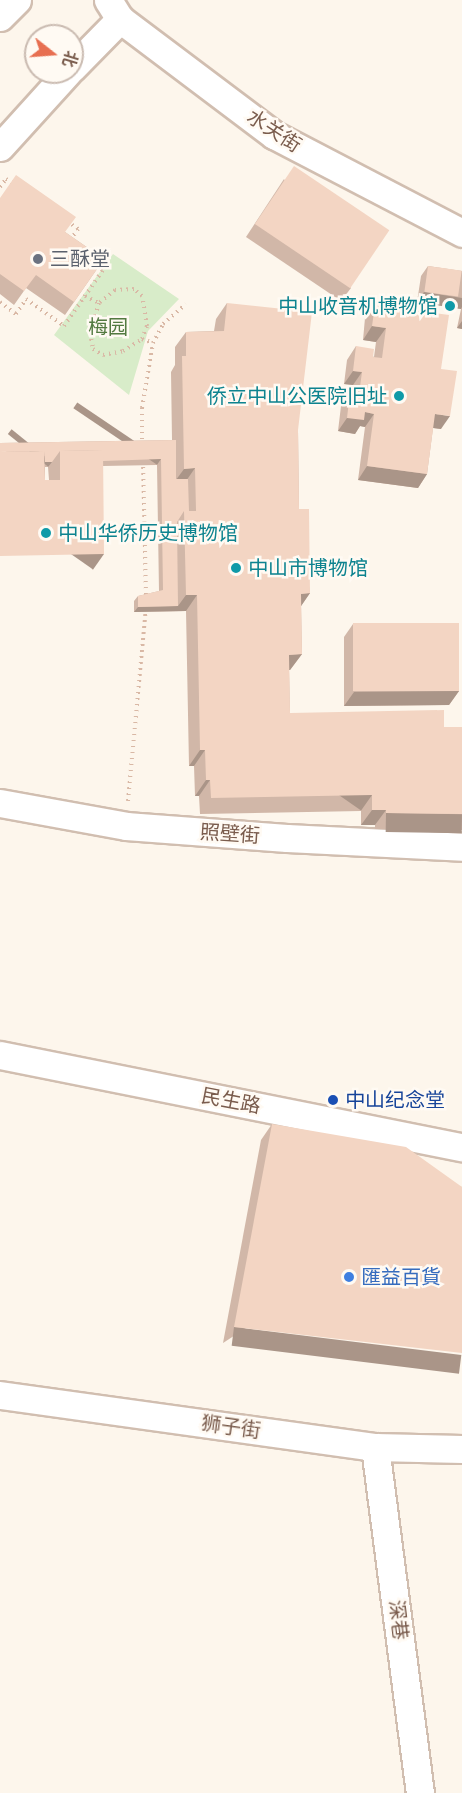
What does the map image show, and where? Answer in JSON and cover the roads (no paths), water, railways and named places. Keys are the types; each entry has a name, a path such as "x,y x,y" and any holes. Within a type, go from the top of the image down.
{"street":[{"path":"0,17 17,0"},
{"path":"84,51 114,9"},
{"name":"水关街","path":"114,9 274,135 462,233"},
{"path":"0,147 57,84"},
{"name":"照壁街","path":"0,803 126,826 287,838 462,847"},
{"name":"民生路","path":"0,1055 462,1147"},
{"name":"狮子街","path":"0,1395 375,1447 462,1449"},
{"name":"深巷","path":"375,1447 420,1793"}],"place":[{"name":"三酥堂","path":"38,259"},
{"name":"中山收音机博物馆","path":"450,306"},
{"name":"侨立中山公医院旧址","path":"399,396"},
{"name":"中山华侨历史博物馆","path":"46,533"},
{"name":"中山市博物馆","path":"236,568"},
{"name":"中山纪念堂","path":"333,1100"},
{"name":"匯益百貨","path":"349,1277"}],"park label":[{"name":"梅园","path":"108,327"}]}
